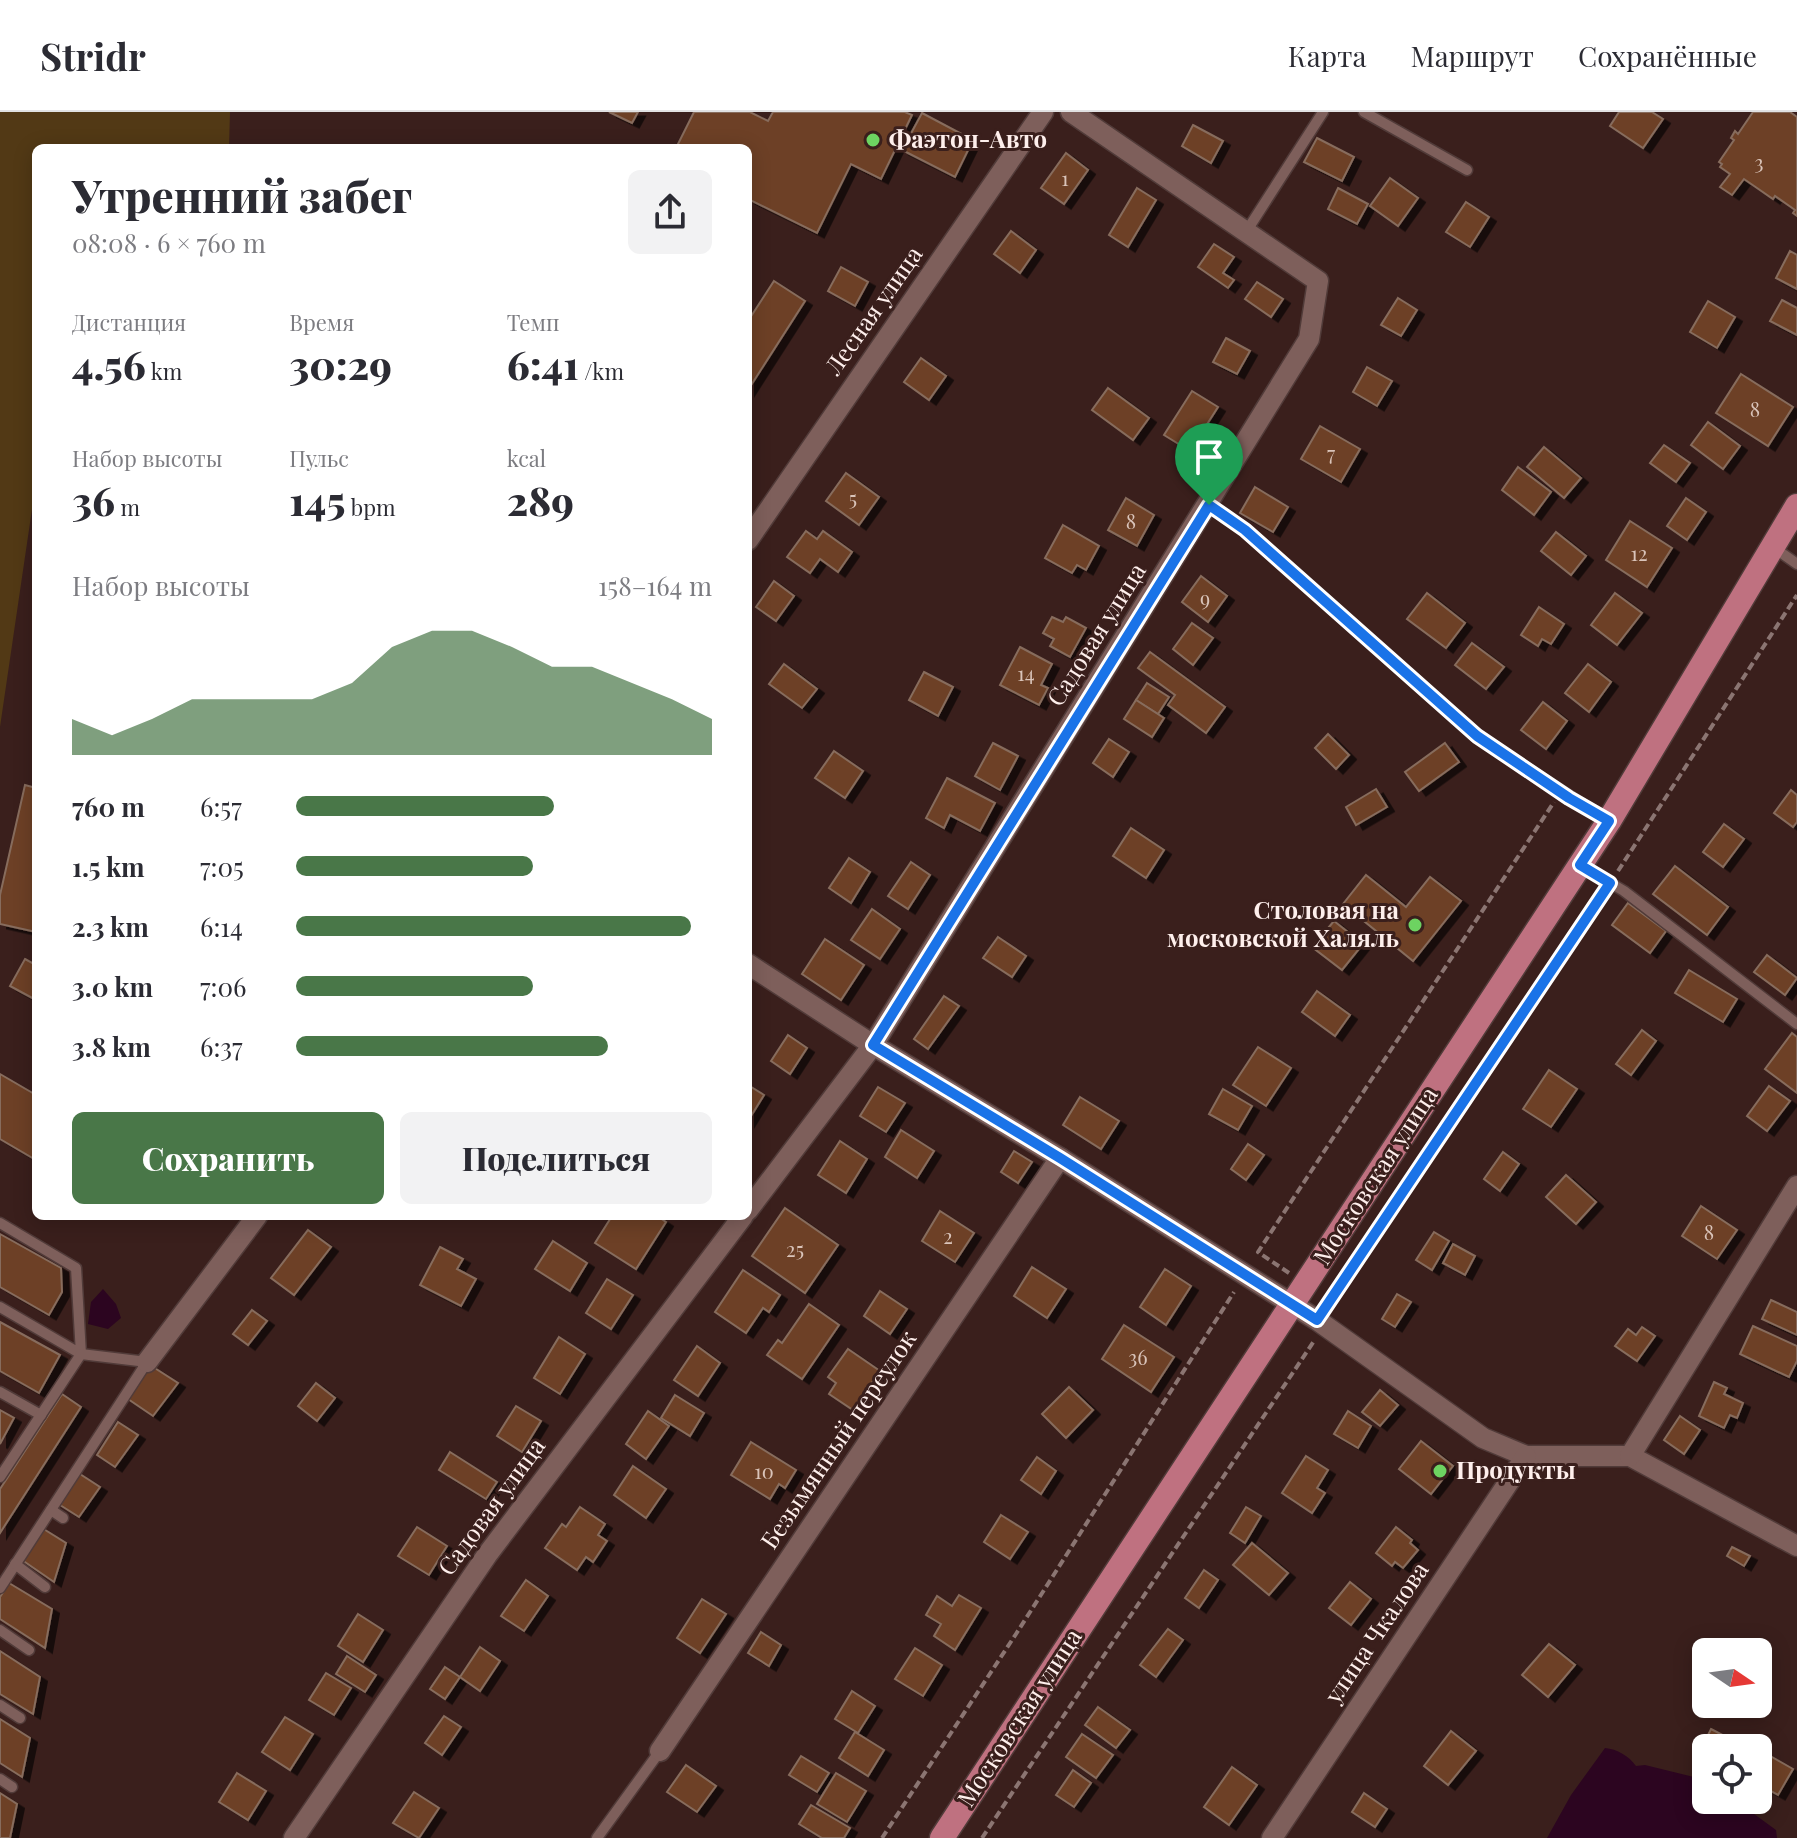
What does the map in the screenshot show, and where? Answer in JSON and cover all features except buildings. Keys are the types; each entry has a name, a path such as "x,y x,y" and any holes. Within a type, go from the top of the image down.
{"main road":[{"name":"Московская улица","path":"942,1838 1609,821 1797,506"}],"street":[{"name":"Лесная улица","path":"752,534 1043,112"},
{"name":"Садовая улица","path":"752,1205 873,1045 1309,339 1318,281 1071,112"},
{"path":"752,967 1317,1320 1483,1438 1526,1456 1630,1456 1797,1546"},
{"name":"Безымянный переулок","path":"660,1751 1060,1158"},
{"path":"1630,1456 1797,1186"},
{"path":"147,1362 254,1220"},
{"name":"Садовая улица","path":"294,1838 487,1555 740,1220"},
{"name":"улица Чкалова","path":"1272,1838 1526,1456"}],"lane":[{"path":"1246,232 1323,112"},
{"path":"1364,112 1467,170"},
{"path":"1209,505 1245,530 1477,736 1609,821"},
{"path":"1773,547 1797,564"},
{"path":"1580,865 1624,891 1797,1024"},
{"path":"0,1223 76,1268 81,1354 0,1477"},
{"path":"0,1307 81,1354 147,1362 0,1588"},
{"path":"0,1392 41,1415"},
{"path":"51,1510 63,1518"},
{"path":"15,1564 45,1587"},
{"path":"0,1630 29,1650"},
{"path":"0,1705 20,1718"},
{"path":"597,1838 660,1751"},
{"path":"0,1779 12,1787"}],"path":[{"path":"982,1838 1314,1341 1317,1320 1610,883 1797,595"},
{"path":"882,1838 1016,1634 1258,1252 1560,792"},
{"path":"1258,1252 1305,1283"}],"shaded area":[{"path":"0,112 230,112 229,144 32,144 32,509 0,727"},
{"path":"103,1289 116,1304 121,1318 108,1329 88,1324 91,1302"},
{"path":"1605,1748 1622,1754 1636,1766 1645,1765 1692,1777 1692,1814 1754,1814 1776,1830 1777,1838 1547,1838 1571,1795"}],"place":[{"name":"Фаэтон-Авто","path":"873,140"},
{"name":"Столовая на московской Халяль","path":"1415,925"},
{"name":"Продукты","path":"1440,1471"}],"route":[{"path":"1209,505 1245,530 1477,736 1609,821 1580,865 1610,883 1317,1320 873,1045 1209,505"}]}
